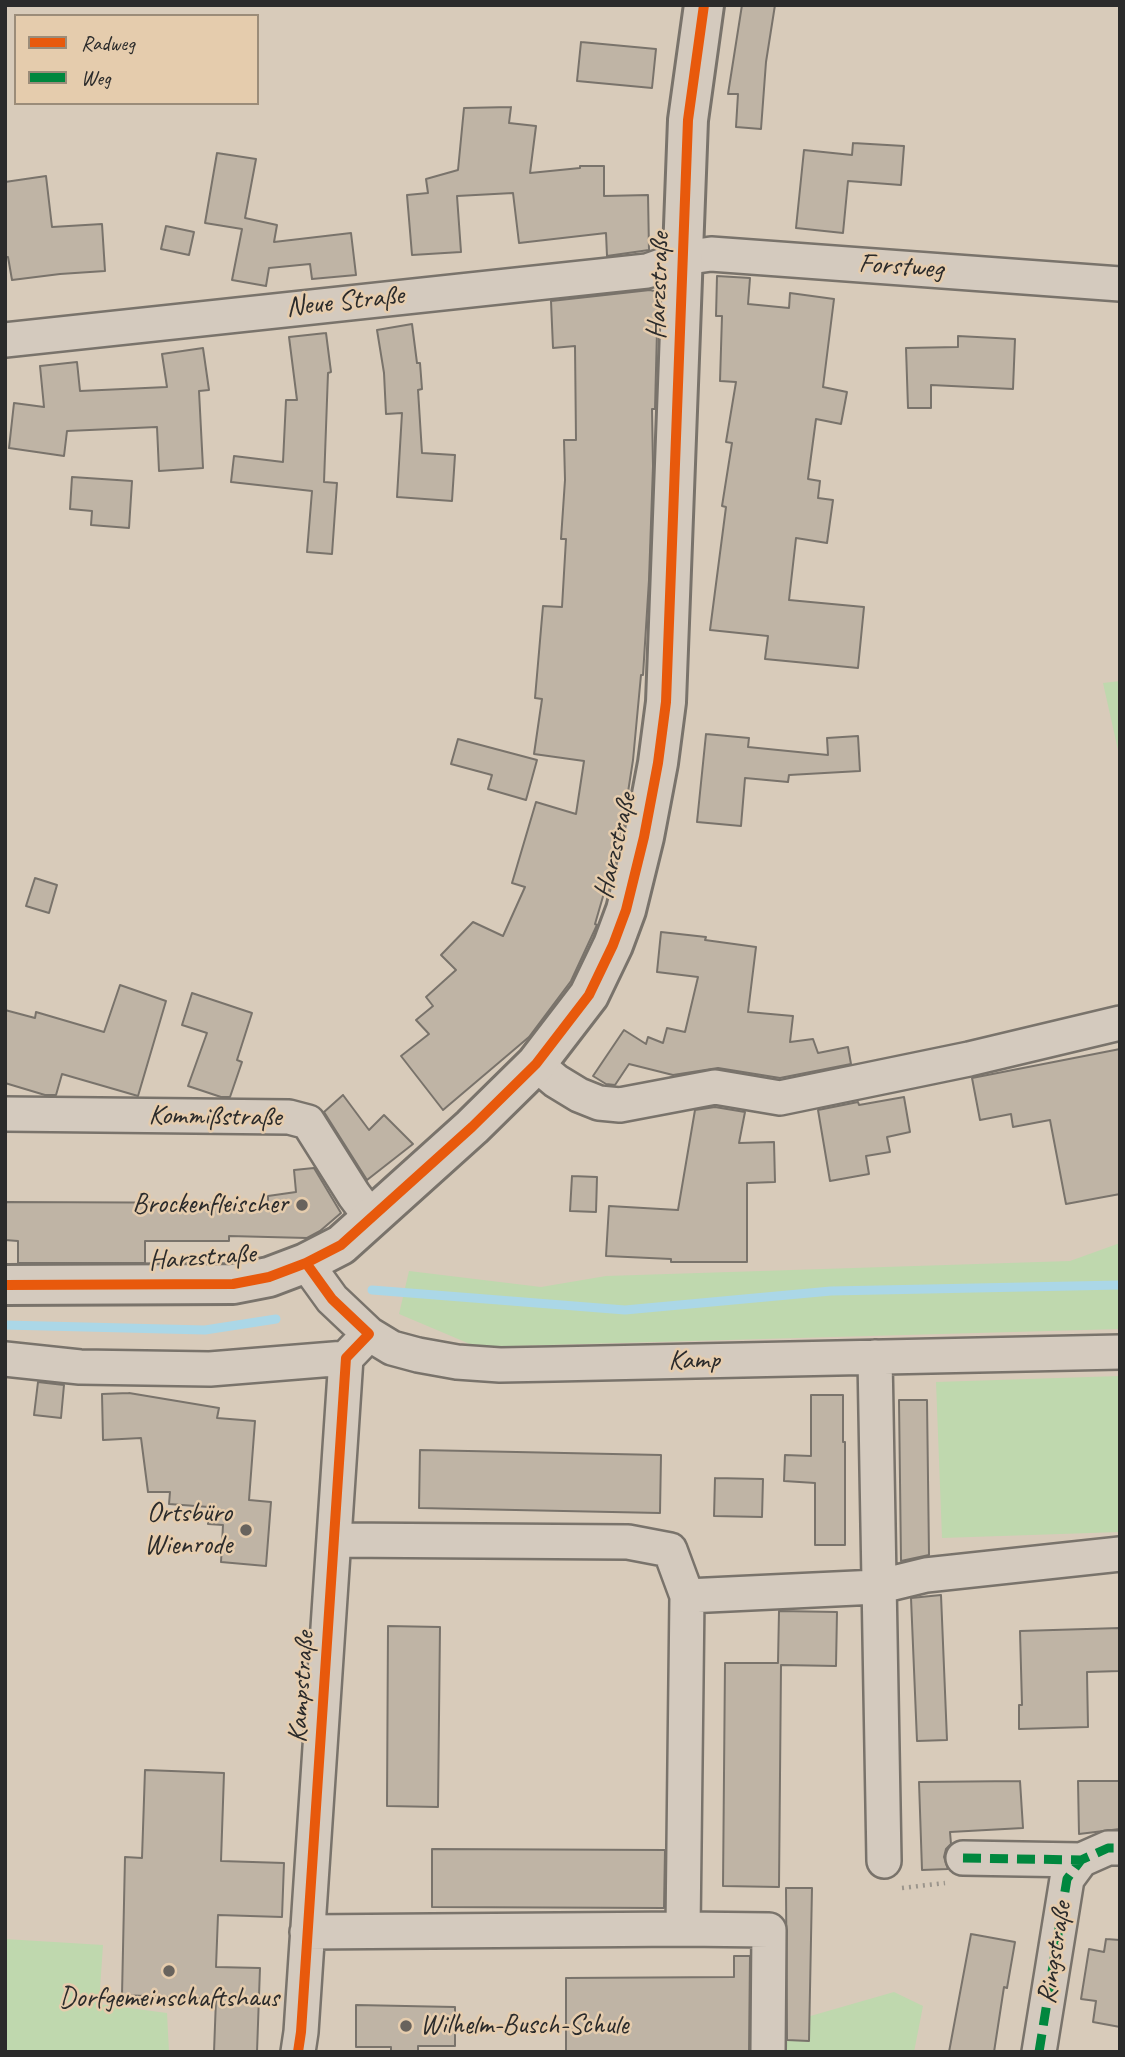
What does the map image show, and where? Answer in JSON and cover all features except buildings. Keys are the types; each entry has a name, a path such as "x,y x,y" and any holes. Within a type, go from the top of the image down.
{"main road":[{"name":"Harzstraße","path":"5,1285 233,1284 269,1277 306,1263 341,1245 472,1127 536,1064 589,995 613,945 629,898 658,763 667,688 688,120 704,5"}],"street":[{"name":"Forstweg","path":"683,258 711,254 1120,284"},
{"name":"Neue Straße","path":"5,340 647,271 683,258"},
{"path":"536,1064 556,1081 598,1103 620,1105 715,1087 780,1098 969,1059 1120,1023"},
{"name":"Kommißstraße","path":"5,1114 289,1116 308,1122 372,1219"},
{"name":"Kamp","path":"306,1263 332,1299 369,1334 392,1348 457,1362 500,1365 1120,1352"},
{"path":"5,1359 80,1367 210,1369 346,1358 369,1334"},
{"path":"875,1357 877,1587 884,1861"},
{"name":"Kampstraße","path":"298,2052 346,1358"},
{"path":"335,1539 628,1542 670,1550 687,1596 683,1929"},
{"path":"687,1596 877,1587 926,1575 1120,1554"},
{"name":"Ringstraße","path":"963,1858 1081,1860 1108,1848 1120,1848"},
{"name":"Ringstraße","path":"1039,2052 1067,1878 1081,1860"},
{"path":"307,1933 768,1930 768,2052"}],"path":[{"path":"884,1861 899,1889 961,1882 963,1858"}],"green space":[{"path":"1120,681 1120,759 1103,683"},
{"path":"1120,1243 1120,1329 477,1347 399,1314 409,1271 541,1287 606,1276 1070,1261"},
{"path":"1120,1376 1120,1532 942,1538 936,1382"},
{"path":"5,1939 103,1945 99,2004 167,2013 169,2052 5,2052"},
{"path":"894,1992 923,2006 914,2052 685,2052"}],"waterway":[{"path":"372,1290 625,1310 831,1291 1120,1285"},
{"path":"5,1325 205,1330 276,1319"}],"marked path":[{"path":"1039,2052 1067,1879 1081,1860 1108,1848 1120,1848"},
{"path":"963,1858 1081,1860"}],"cycle path":[{"path":"5,1285 233,1284 269,1277 306,1263 341,1245 472,1127 536,1064 589,995 626,910 644,837 666,702 688,120 704,5"},
{"path":"298,2052 346,1358 369,1334 332,1299 306,1263"}],"place":[{"name":"Brockenfleischer","path":"302,1205"},
{"name":"Ortsbüro Wienrode","path":"246,1530"},
{"name":"Dorfgemeinschaftshaus","path":"169,1971"},
{"name":"Wilhelm-Busch-Schule","path":"406,2026"}]}
